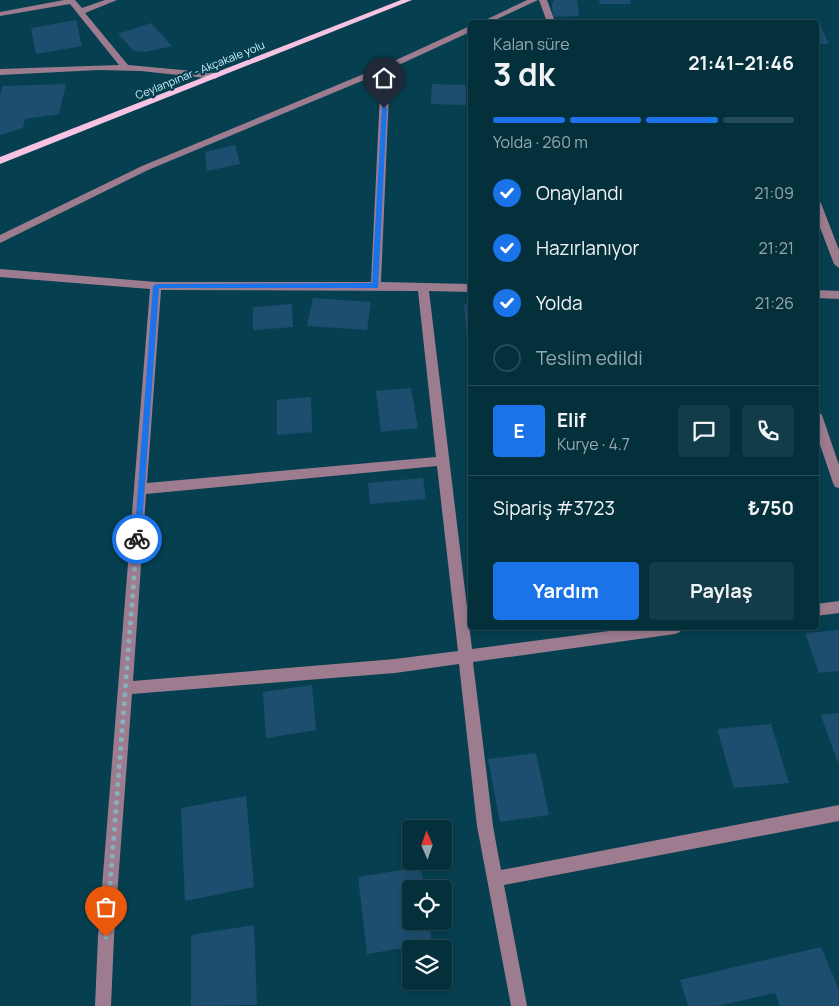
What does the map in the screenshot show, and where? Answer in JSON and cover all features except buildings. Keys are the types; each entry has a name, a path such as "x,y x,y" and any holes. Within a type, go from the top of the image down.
{"main road":[{"name":"Ceylanpınar - Akçakale yolu","path":"0,161 408,0"}],"street":[{"path":"0,14 71,0 82,11 126,68"},
{"path":"82,11 113,0"},
{"path":"489,20 534,0"},
{"path":"543,0 550,20"},
{"path":"0,238 145,168 386,68 468,31"},
{"path":"0,72 99,67 215,76"},
{"path":"376,286 386,68"},
{"path":"819,211 839,264"},
{"path":"0,273 156,286 468,288"},
{"path":"103,1006 106,937 156,286"},
{"path":"423,288 485,826 519,1006"},
{"path":"819,294 839,295"},
{"path":"819,424 839,484"},
{"path":"140,489 442,461"},
{"path":"819,610 839,607"},
{"path":"125,688 395,666 661,630"},
{"path":"495,879 839,812"}],"way so far":[{"path":"106,937 137,539"}],"route":[{"path":"137,539 156,286 376,286 384,108"}]}
